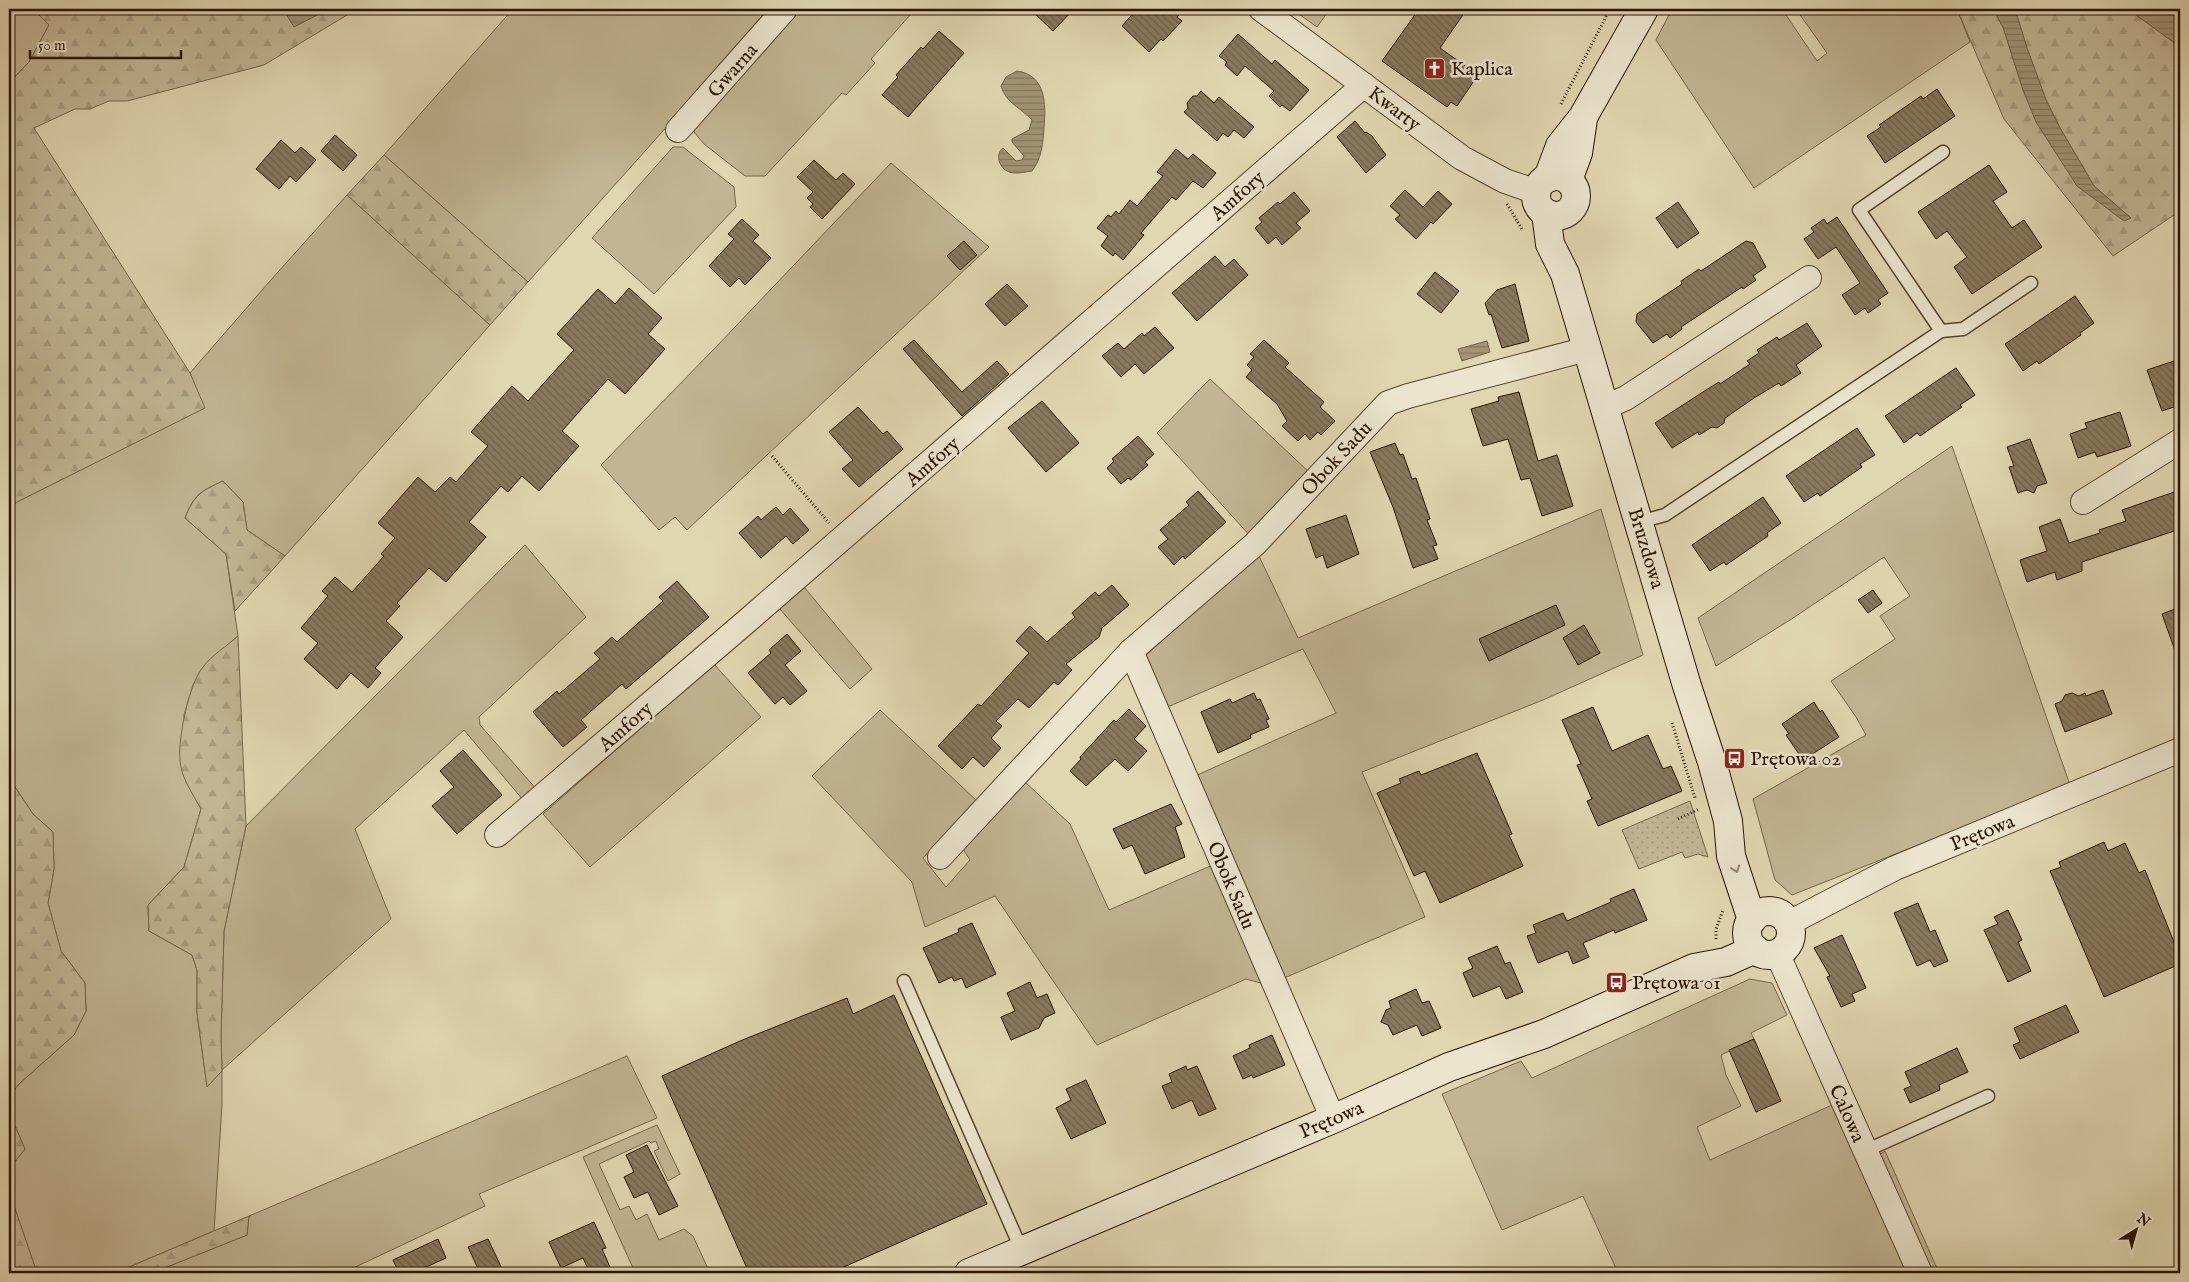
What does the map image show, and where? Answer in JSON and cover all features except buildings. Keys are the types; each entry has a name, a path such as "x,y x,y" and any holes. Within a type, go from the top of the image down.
{"street":[{"name":"Gwarna","path":"678,130 785,9"},
{"name":"Kwarty","path":"1262,9 1462,158 1506,181 1553,195"},
{"name":"Bruzdowa","path":"1644,9 1571,112 1578,153 1553,195 1550,244 1565,274 1728,821 1731,856 1765,932"},
{"name":"Amfory","path":"498,835 1364,85"},
{"path":"1605,407 1626,398 1809,278"},
{"name":"Obok Sadu","path":"940,857 1131,652 1255,544 1388,403 1408,396 1588,349"},
{"path":"2083,502 2180,441"},
{"name":"Obok Sadu","path":"1131,652 1333,1119"},
{"name":"Prętowa","path":"969,1273 1333,1119 1449,1067 1544,1034 1694,968 1726,962 1765,932 1895,868 2180,750"},
{"name":"Calowa","path":"1765,932 1920,1273"}],"lane":[{"path":"1941,331 1859,210 1943,152"},
{"path":"1639,522 1665,514 1941,331 1963,329 2031,283"},
{"path":"904,981 1022,1251"},
{"path":"1865,1150 1988,1096"}],"path":[{"path":"1571,112 1610,9"},
{"path":"772,456 842,538"},
{"path":"1678,819 1699,810"}],"green space":[{"path":"9,9 33,9 49,25 29,62 9,83"},
{"path":"33,9 357,9 264,65 127,101 109,101 90,109 75,109 34,128 190,373 205,408 9,506 9,83 29,62 49,25"},
{"path":"513,9 772,9 528,282 384,155"},
{"path":"794,9 910,9 911,14 871,59 875,63 846,95 842,93 765,176 745,176 704,144 694,132 697,118"},
{"path":"1292,9 1330,9 1317,27"},
{"path":"1672,9 1782,9 1817,61 1827,53 1796,9 1957,9 1970,42 1754,188 1656,40"},
{"path":"1957,9 1993,9 2003,27 2023,90 2077,186 2131,218 2094,186 2060,128 2046,100 2015,9 2128,9 2180,47 2180,211 2113,256 2004,119"},
{"path":"673,147 683,147 734,187 736,207 654,294 592,238"},
{"path":"384,155 528,282 490,325 347,195"},
{"path":"891,163 989,247 687,530 675,517 659,530 601,465"},
{"path":"347,195 490,325 285,556 247,530 243,502 223,481 199,494 192,503 185,518 226,554 238,636 203,667 193,685 184,715 186,782 201,809 184,867 148,905 149,931 192,955 197,970 197,1013 207,1086 222,1070 222,1104 214,1231 115,1273 37,1273 9,1191 9,1169 25,1149 9,1112 9,1097 19,1084 74,1035 86,1011 85,983 61,951 48,903 54,869 53,832 33,814 9,778 9,506 204,408 190,373"},
{"path":"1210,379 1310,473 1252,538 1157,433"},
{"path":"1952,446 2070,785 1792,895 1775,880 1753,799 1866,735 1831,681 1895,639 1880,616 1910,596 1884,557 1790,620 1716,666 1698,618"},
{"path":"223,481 243,502 247,530 285,556 235,611 226,554 185,518 199,495"},
{"path":"1601,509 1643,655 1543,700 1362,772 1425,917 1282,979 1195,776 1336,713 1303,649 1165,708 1144,657 1258,554 1298,638"},
{"path":"525,545 586,617 479,717 480,725 538,791 524,801 464,730 355,829 391,919 222,1070 224,931 246,826"},
{"path":"804,587 872,669 850,689 779,608"},
{"path":"238,636 246,826 224,931 222,1071 207,1087 197,1013 197,970 192,955 149,931 148,905 184,867 201,809 185,779 180,760 183,725 193,685 203,667"},
{"path":"714,664 761,717 590,867 543,814"},
{"path":"880,710 976,800 923,858 946,887 970,860 963,849 1024,781 1070,824 1109,910 1215,864 1268,985 1246,979 1097,1045 995,896 925,927 912,882 812,776"},
{"path":"9,778 33,814 53,832 54,869 48,903 61,951 85,983 86,1011 74,1035 19,1084 9,1097"},
{"path":"1690,801 1708,857 1698,854 1685,858 1682,852 1639,869 1622,830"},
{"path":"1750,979 1772,983 1787,1015 1751,1033 1754,1039 1721,1055 1726,1075 1741,1106 1697,1127 1710,1160 1832,1105 1908,1273 1618,1273 1583,1196 1502,1230 1442,1094 1521,1061 1532,1078"},
{"path":"627,1056 657,1118 479,1194 485,1206 349,1270 350,1273 152,1273 247,1235 249,1216"},
{"path":"9,1112 25,1149 9,1169"},
{"path":"657,1125 680,1174 668,1181 654,1151 659,1149 656,1141 651,1143 649,1141 599,1164 620,1210 629,1206 636,1220 647,1214 659,1240 684,1229 693,1236 710,1273 622,1273 633,1268 583,1157"},
{"path":"1885,1151 1939,1273 1928,1273 1876,1157"},
{"path":"9,1191 37,1273 9,1273"},
{"path":"249,1216 247,1235 152,1273 115,1273"}],"shaded area":[{"path":"283,9 322,9 323,12 294,27"},
{"path":"1993,9 2015,9 2046,100 2060,128 2094,186 2131,218 2124,221 2077,186 2036,122 2023,90 2003,27"},
{"path":"2128,9 2180,9 2180,47"},
{"path":"1017,71 1034,78 1039,84 1044,100 1045,118 1038,161 1032,171 1016,173 1004,169 1000,164 999,154 1003,148 1016,161 1022,160 1024,156 1012,142 1012,139 1029,130 1032,120 1006,97 1001,86 1006,77"},
{"path":"1487,341 1490,352 1462,361 1458,349"}],"place":[{"name":"Kaplica","path":"1435,68"},
{"name":"Prętowa 02","path":"1734,758"},
{"name":"Prętowa 01","path":"1616,982"}]}
